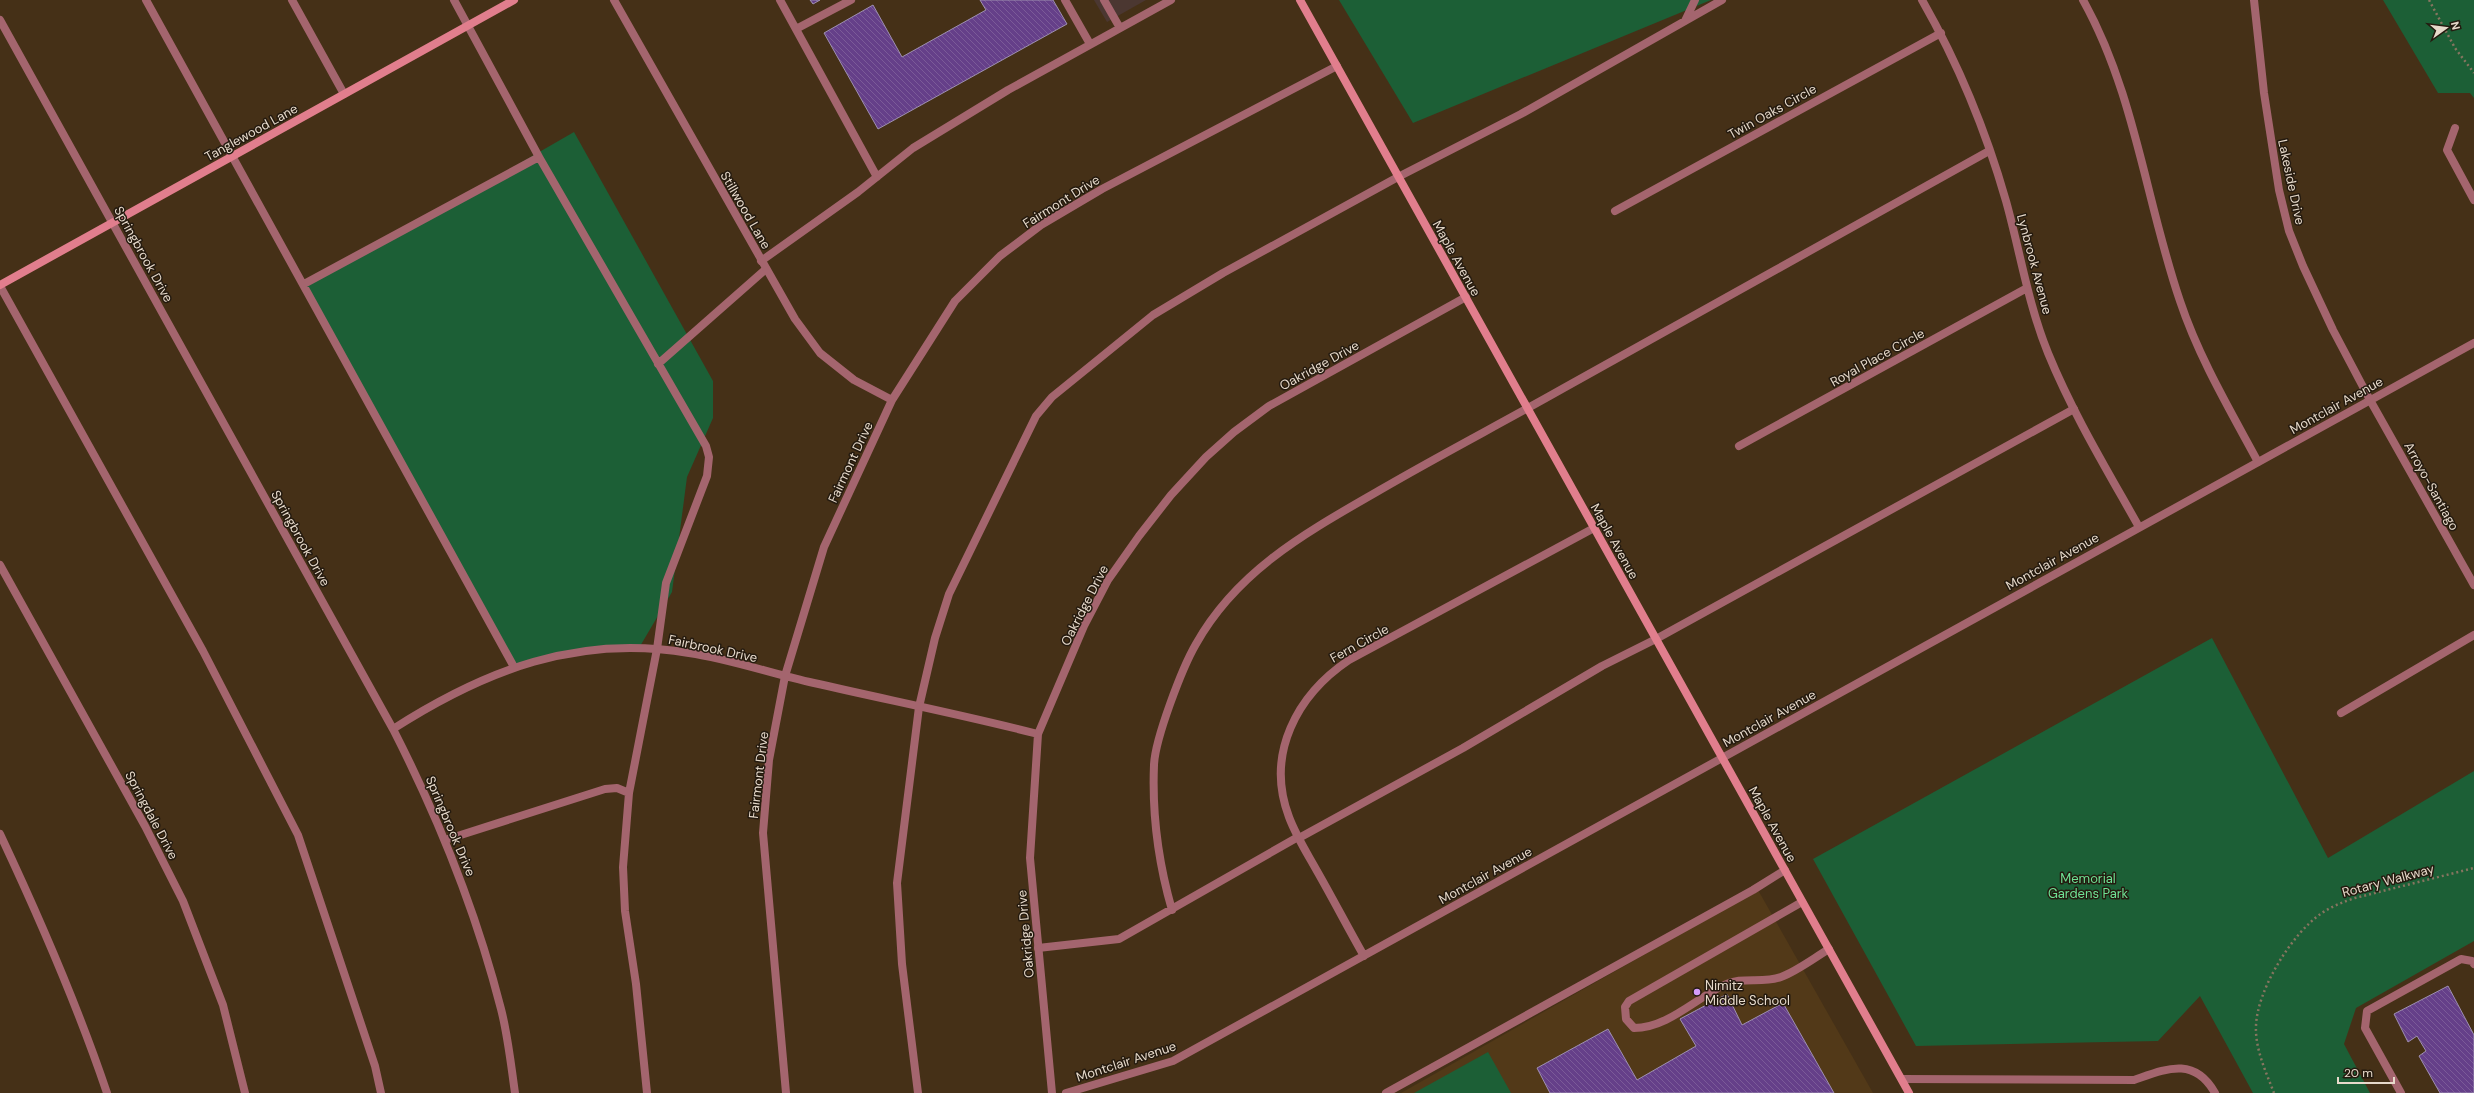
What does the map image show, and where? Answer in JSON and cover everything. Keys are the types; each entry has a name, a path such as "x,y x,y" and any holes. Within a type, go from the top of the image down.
{"main road":[{"name":"Tanglewood Lane","path":"0,286 514,0"},
{"name":"Maple Avenue","path":"1300,0 1909,1093"}],"street":[{"path":"146,0 234,156 514,667"},
{"path":"292,0 344,94"},
{"path":"454,0 539,157 706,446 708,458 707,476 666,583 657,649 629,793 623,867 625,911 636,984 647,1093"},
{"name":"Stillwood Lane","path":"614,0 795,319 820,353 854,380 892,400"},
{"path":"780,0 877,177"},
{"path":"796,29 851,0"},
{"path":"1065,0 1090,44"},
{"path":"1104,0 1120,28"},
{"path":"761,261 877,177 913,148 1008,90 1171,0"},
{"path":"1685,21 1695,0"},
{"path":"918,1093 902,964 896,883 919,707 935,638 949,594 1036,416 1052,397 1153,315 1223,273 1398,176 1521,114 1722,0"},
{"name":"Lynbrook Avenue","path":"1922,0 1941,33 1969,94 2006,201 2027,288 2048,352 2074,409 2139,527"},
{"path":"2083,0 2100,30 2114,68 2180,301 2204,361 2258,462"},
{"name":"Lakeside Drive","path":"2254,0 2264,93 2278,190 2289,231 2303,266 2333,330 2370,400"},
{"name":"Springbrook Drive","path":"0,20 393,730 427,796 468,898 501,1010 515,1093"},
{"name":"Twin Oaks Circle","path":"1615,211 1941,33"},
{"name":"Fairmont Drive","path":"786,1093 763,833 769,760 785,676 824,547 892,400 955,301 1000,256 1041,225 1102,188 1337,66"},
{"path":"2454,128 2446,150 2474,200"},
{"path":"1172,910 1164,880 1156,816 1154,763 1165,719 1195,645 1219,611 1268,559 1318,525 1447,451 1528,408 1989,151"},
{"path":"304,284 539,157"},
{"path":"658,364 766,269"},
{"path":"0,286 202,651 262,763 298,835 375,1066 381,1093"},
{"name":"Royal Place Circle","path":"1739,446 2027,288"},
{"name":"Oakridge Drive","path":"1052,1093 1030,858 1038,734 1084,626 1108,580 1153,518 1206,457 1234,432 1269,406 1466,298"},
{"name":"Montclair Avenue","path":"1066,1093 1173,1061 2474,343"},
{"name":"Arroyo-Santiago","path":"2370,400 2474,585"},
{"path":"1038,948 1119,939 1299,837 1463,748 1602,666 1656,639 2074,409"},
{"name":"Fern Circle","path":"1364,956 1289,816 1284,794 1282,771 1284,749 1297,714 1314,688 1330,673 1349,660 1594,528"},
{"name":"Springdale Drive","path":"0,565 145,826 183,901 223,1005 246,1093"},
{"path":"2341,713 2474,635"},
{"name":"Fairbrook Drive","path":"393,730 463,688 514,667 575,652 608,649 657,649 703,656 1038,734"},
{"path":"445,840 605,789 617,788 629,793"},
{"path":"0,834 46,932 90,1041 107,1093"},
{"path":"1386,1093 1754,890 1785,870"},
{"path":"1802,902 1629,1001 1625,1007 1626,1019 1634,1028 1643,1028 1665,1020 1725,984 1741,980 1757,981 1781,978 1829,949"},
{"path":"2401,1093 2365,1028 2367,1011 2461,959 2472,961 2474,964"},
{"path":"1902,1079 2134,1080 2166,1069 2176,1068 2197,1072 2208,1081 2215,1093"}],"path":[{"path":"2430,0 2454,48 2474,73"},
{"name":"Rotary Walkway","path":"2274,1093 2257,1041 2257,1012 2267,985 2293,942 2308,924 2322,912 2355,898 2474,868"}],"shaded area":[{"path":"1094,0 1146,0 1107,22"},
{"name":"Nimitz Middle School","path":"1758,890 1873,1093 1401,1093"}],"green space":[{"path":"1339,0 1711,0 1413,123"},
{"path":"2383,0 2474,0 2474,98 2470,93 2438,93"},
{"path":"574,132 713,381 713,418 687,477 672,592 639,648 621,648 514,666 305,287"},
{"name":"Memorial Gardens Park","path":"2212,638 2328,858 2474,771 2474,941 2356,1008 2344,1044 2370,1093 2253,1093 2200,996 2158,1041 1916,1046 1813,859"},
{"path":"1488,1052 1511,1093 1414,1093"}],"building":[{"path":"810,0 820,0 813,4"},
{"path":"980,0 1053,0 1067,24 878,129 824,33 873,5 902,57 986,10"},
{"path":"2448,986 2474,1035 2474,1093 2440,1093 2419,1056 2426,1051 2417,1036 2408,1042 2394,1014"},
{"path":"1727,994 1742,1025 1783,1003 1834,1093 1550,1093 1537,1068 1608,1029 1637,1080 1696,1046 1680,1019"}],"place":[{"name":"Nimitz Middle School","path":"1697,992"}]}
